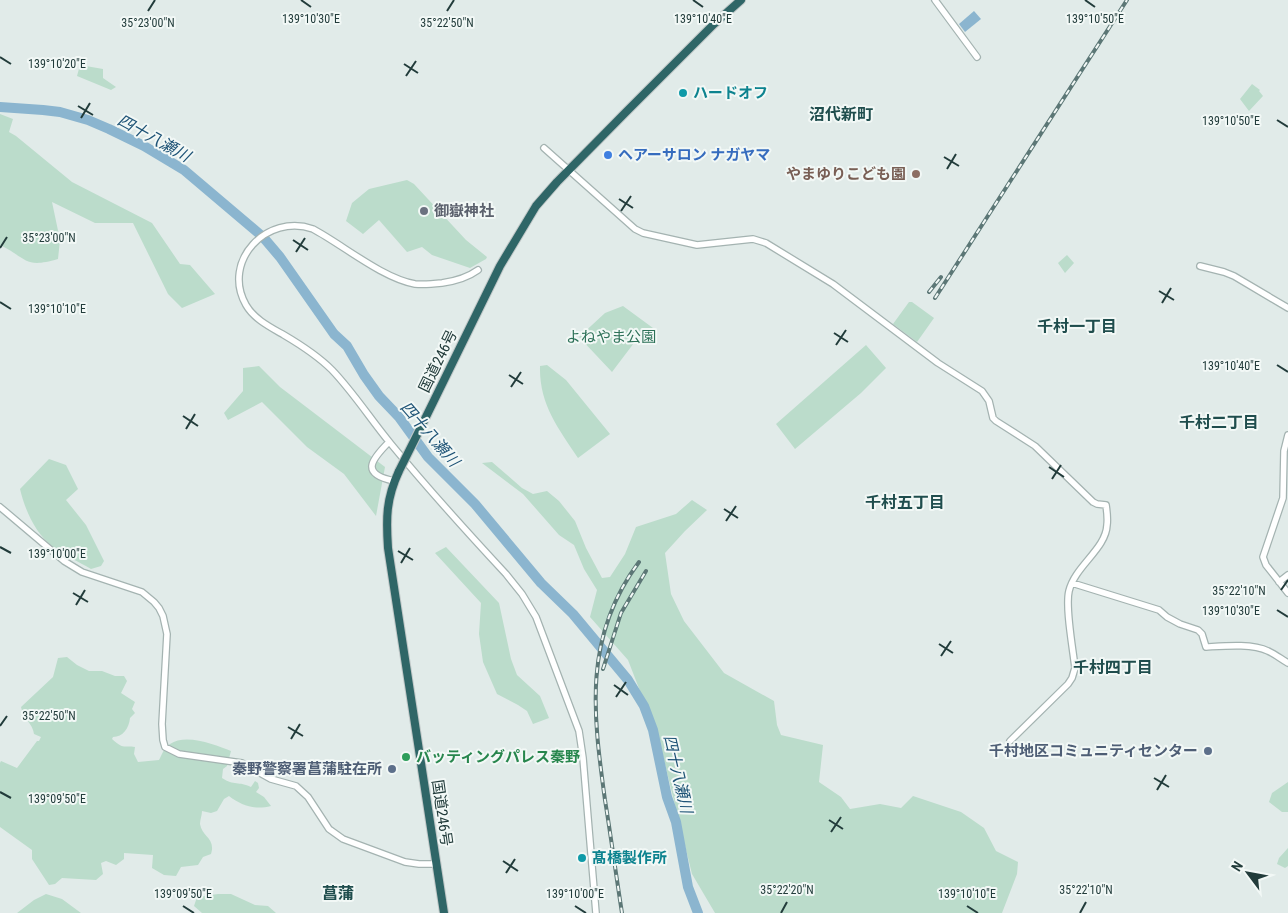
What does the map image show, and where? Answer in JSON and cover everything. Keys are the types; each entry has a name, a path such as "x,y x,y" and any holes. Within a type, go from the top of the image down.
{"highway":[{"name":"国道246号","path":"444,913 388,548 386,520 394,481 507,253 536,206 570,169 714,24 741,0"}],"street":[{"path":"935,0 977,57"},
{"path":"544,148 636,229 643,233 698,245 753,239 766,243 834,284 938,363 982,391 989,401 996,421 1034,446 1092,502 1106,505 1108,526 1104,536 1076,574 1069,591 1068,604 1074,673 1068,684 1010,741"},
{"path":"478,270 459,280 415,284 382,271 313,228 303,225 290,225 280,226 268,232 246,252 239,270 238,282 240,292 249,310 255,317 302,346 331,369 389,442 506,574 522,594 536,617 579,731 584,758 596,913"},
{"path":"1200,266 1234,276 1288,308"},
{"path":"1288,435 1284,451 1283,498 1263,557 1264,562 1288,593"},
{"path":"389,442 372,460 371,468 378,475 394,481"},
{"path":"0,507 64,561 82,572 142,592 159,608 167,634 162,724 165,747 178,754 242,763 271,779 296,786 308,797 330,829 343,839 405,862 436,864"},
{"path":"1279,582 1288,575"},
{"path":"1072,583 1159,610 1180,624 1198,630 1202,634 1206,647 1239,646 1260,648 1267,650 1288,663"}],"green space":[{"path":"80,65 103,69 103,78 116,87 111,90 77,76"},
{"path":"1252,84 1260,90 1263,96 1249,111 1240,99"},
{"path":"0,114 13,119 9,132 72,182 152,223 180,264 190,265 215,294 182,308 168,294 133,223 95,223 52,202 60,240 58,259 38,263 26,261 0,245"},
{"path":"407,180 414,184 466,240 487,257 486,259 470,268 432,255 422,247 407,252 379,220 363,234 346,221 352,203 369,189"},
{"path":"1067,255 1074,263 1065,273 1058,263"},
{"path":"909,302 912,302 934,318 917,342 893,324"},
{"name":"よねやま公園","path":"623,306 653,328 646,339 640,335 612,372 579,337 605,313"},
{"path":"866,345 886,368 861,393 795,449 776,424"},
{"path":"547,365 566,380 610,434 578,458 557,426 546,404 540,366"},
{"path":"259,366 280,387 385,467 376,516 344,474 307,447 262,402 228,420 224,413 243,391 243,368"},
{"path":"49,459 66,465 78,489 66,500 86,525 104,561 101,566 91,569 57,550 41,535 32,521 20,489"},
{"path":"492,462 522,488 533,494 547,491 559,501 575,521 586,548 602,578 610,577 625,554 636,527 676,514 692,500 707,510 665,553 671,594 684,621 724,673 774,701 777,725 781,735 823,745 819,782 841,797 850,809 880,804 901,808 913,796 961,812 984,828 996,851 1018,862 1017,874 1002,913 715,913 692,874 659,740 628,660 590,617 597,590 584,569 574,545 559,535 523,494 482,463"},
{"path":"446,547 499,603 511,659 517,675 540,696 549,718 533,724 527,711 497,694 483,662 479,634 481,603 435,553"},
{"path":"67,657 89,671 102,671 115,676 124,676 127,681 121,693 135,702 132,709 135,713 130,718 125,731 112,739 121,746 135,747 134,754 138,762 159,760 166,747 177,741 201,741 217,746 231,751 227,766 223,769 222,778 251,787 255,781 258,783 259,788 256,792 264,797 271,806 260,808 249,806 229,796 224,799 217,811 211,813 202,811 200,824 203,832 212,844 211,854 203,857 198,865 181,867 176,876 164,875 152,868 153,855 124,853 124,859 116,865 106,861 101,863 103,874 96,880 62,878 55,884 49,885 32,859 32,850 0,827 0,763 1,761 17,768 37,741 39,741 41,737 34,734 21,707 53,677 58,658"},
{"path":"1288,782 1288,812 1282,812 1269,802 1272,793"},
{"path":"1288,848 1288,866 1285,868 1277,864 1279,858"},
{"path":"46,894 62,899 81,913 17,913 34,900"},
{"path":"231,894 255,905 268,906 276,913 202,913 194,906 197,897"}],"water":[{"path":"974,11 981,19 965,32 959,24"}],"waterway":[{"name":"四十八瀬川","path":"0,107 60,112 88,120 144,146 184,170 263,237 280,257 334,334 347,346 379,396 399,417 428,457 475,504 541,583 573,614 628,680 644,706 653,730 667,797 676,822 688,887 698,913"}],"railway":[{"path":"935,298 1127,0"},
{"path":"929,292 941,277"},
{"path":"622,913 597,737 596,676 600,647 608,619 621,590 639,562"},
{"path":"603,669 621,613 646,571"}],"place":[{"name":"ハードオフ","path":"683,93"},
{"name":"ヘアーサロン ナガヤマ","path":"608,155"},
{"name":"やまゆりこども園","path":"916,174"},
{"name":"御嶽神社","path":"424,211"},
{"name":"千村地区コミュニティセンター","path":"1208,751"},
{"name":"バッティングパレス秦野","path":"406,757"},
{"name":"秦野警察署菖蒲駐在所","path":"392,769"},
{"name":"髙橋製作所","path":"582,858"}],"district":[{"name":"沼代新町","path":"841,114"},
{"name":"千村一丁目","path":"1077,326"},
{"name":"千村二丁目","path":"1219,422"},
{"name":"千村五丁目","path":"905,502"},
{"name":"千村四丁目","path":"1113,667"},
{"name":"菖蒲","path":"338,893"}]}
